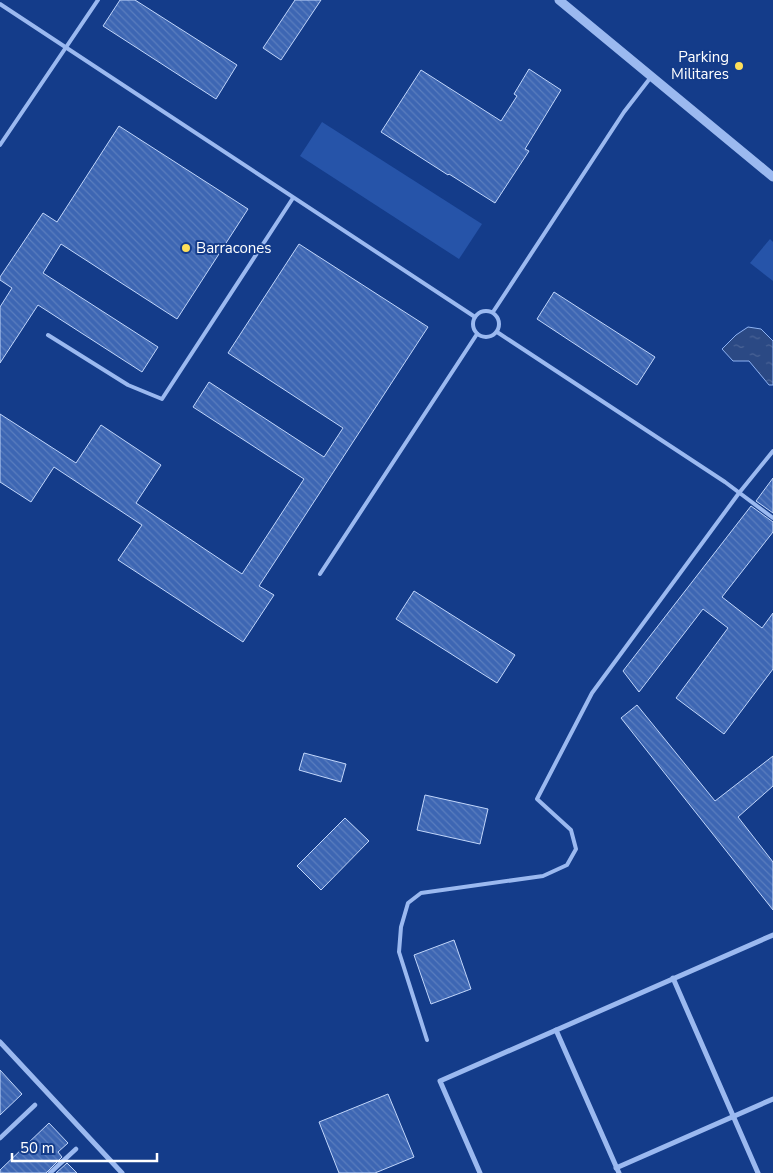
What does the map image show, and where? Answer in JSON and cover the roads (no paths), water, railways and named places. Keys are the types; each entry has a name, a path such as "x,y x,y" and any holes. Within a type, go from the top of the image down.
{"street":[{"path":"559,0 773,177"},
{"path":"480,1173 440,1082 773,935"},
{"path":"673,978 758,1173"},
{"path":"556,1030 618,1171 773,1099"},
{"path":"0,1042 122,1173"},
{"path":"0,1138 35,1105"},
{"path":"50,1173 76,1149"}],"lane":[{"path":"0,145 98,0"},
{"path":"0,4 475,317"},
{"path":"493,312 624,112 651,77"},
{"path":"48,335 128,384 162,399 293,198"},
{"path":"481,312 493,312 499,321 497,332 485,338 477,334 473,328 475,317 481,312"},
{"path":"497,332 739,493 773,518"},
{"path":"320,574 477,334"},
{"path":"427,1040 399,952 401,927 408,903 421,894 544,876 567,865 576,849 570,830 537,799 592,693 739,493 773,451"}],"water":[{"path":"748,327 761,329 773,341 773,385 769,385 749,361 733,361 722,349 736,335"}],"place":[{"name":"Parking Militares","path":"739,66"},
{"name":"Barracones","path":"186,248"}]}
